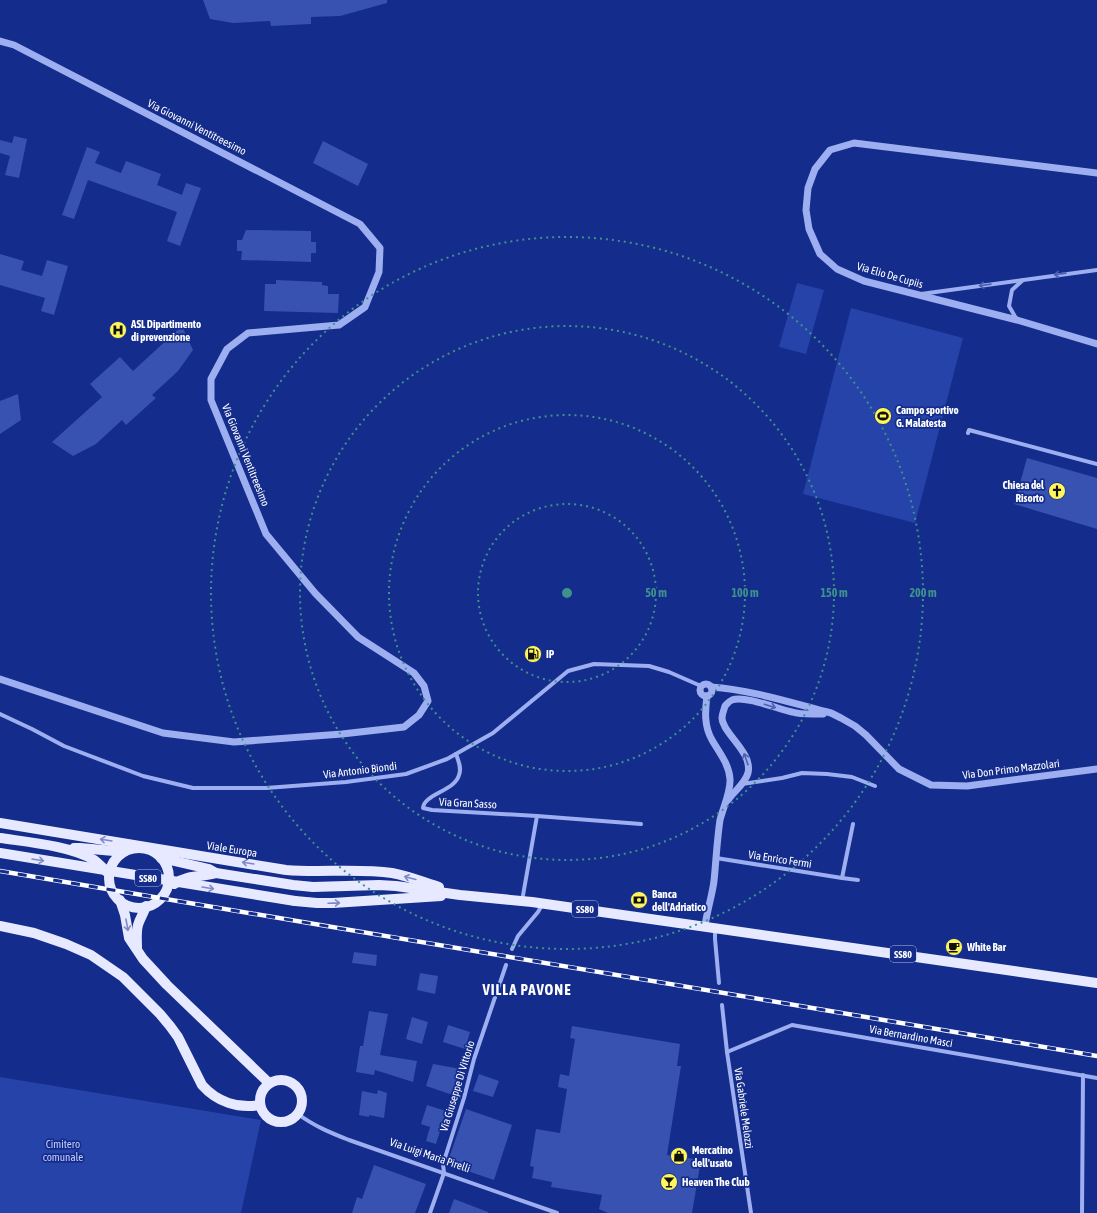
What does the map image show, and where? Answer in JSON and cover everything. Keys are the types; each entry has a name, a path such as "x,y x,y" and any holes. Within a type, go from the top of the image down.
{"main road":[{"name":"Viale Europa","path":"1,823 286,870 312,872 357,871 392,873 414,878 460,895"},
{"name":"SS80","path":"0,838 66,849 83,854 94,860 110,875"},
{"name":"SS80","path":"66,849 80,848 125,851 134,848 144,848 154,852 165,862 169,878 167,888 159,900 146,906"},
{"path":"125,851 114,861 110,875 112,889 116,897 129,906 146,906 144,914 138,923 136,932 137,948"},
{"name":"Viale Europa","path":"0,853 295,901 316,903 460,895"},
{"name":"Viale Europa","path":"161,858 209,869 216,873 293,885 313,887 396,886 460,895 543,903 710,927"},
{"name":"Viale Europa","path":"167,888 188,877 207,876 216,873"},
{"path":"120,900 125,915 129,938 143,959 152,970 269,1083"},
{"path":"0,926 34,933 60,941 91,955 112,969 134,988 170,1026 178,1037 202,1085 206,1090 220,1100 229,1104 248,1107 260,1105"},
{"name":"SS80","path":"710,927 1097,983"},
{"path":"282,1080 290,1082 300,1090 302,1107 295,1118 287,1122 277,1122 273,1121 263,1113 260,1105 262,1090 269,1083 282,1080"}],"street":[{"name":"Via Giovanni Ventitreesimo","path":"0,41 14,45 360,224 380,248 380,272 365,307 339,325 248,333 227,348 210,379 211,400 266,534 315,594 358,637 414,673 424,686 428,701 419,715 404,727 342,734 234,742 163,733 0,680"},
{"name":"Via Elio De Cupiis","path":"1097,174 854,143 830,150 815,169 808,188 806,210 809,229 820,254 837,269 864,281 1017,320 1097,344"},
{"path":"917,294 1097,270"},
{"path":"1017,320 1009,306 1012,290 1024,279"},
{"path":"968,433 969,430 1097,464"},
{"name":"Via Antonio Biondi","path":"0,714 64,746 143,776 193,788 266,788 346,782 406,774 448,758 493,733 568,671 594,664 649,666 670,672 701,686"},
{"path":"707,696 700,692 701,686 706,684 711,687 711,692 707,696 704,712 706,722 711,739 727,766 730,780 720,820 712,891 708,906 710,927 715,939 719,983"},
{"name":"Via Don Primo Mazzolari","path":"711,687 748,691 831,713 855,726 866,735 899,769 931,785 967,786 1097,769"},
{"path":"725,804 742,784 748,774 748,764 745,754 728,732 722,720 725,706 732,700 742,700 758,702 793,713 831,713"},
{"name":"Via Gran Sasso","path":"456,754 460,768 459,776 451,786 427,800 423,804 423,808 432,810 641,824"},
{"path":"742,784 782,778 802,773 852,777 875,786"},
{"path":"522,901 537,816"},
{"path":"842,878 853,824"},
{"name":"Via Enrico Fermi","path":"716,858 858,880"},
{"path":"512,949 518,936 538,912 543,903"},
{"name":"Via Giuseppe Di Vittorio","path":"430,1213 444,1173 443,1164 464,1098 474,1059 506,965"},
{"name":"Via Gabriele Melozzi","path":"722,1005 727,1052 751,1213"},
{"name":"Via Bernardino Masci","path":"727,1052 792,1025 1097,1078"},
{"path":"1082,1213 1083,1075"},
{"name":"Via Luigi Maria Pirelli","path":"298,1114 319,1128 349,1140 557,1213"}],"green space":[{"path":"797,283 824,290 806,354 779,347"},
{"name":"Campo sportivo G. Malatesta","path":"851,308 963,338 915,523 803,494"},
{"name":"Cimitero comunale","path":"0,1077 261,1120 241,1213 0,1213"}],"building":[{"path":"203,0 387,0 387,3 340,16 311,17 311,24 271,26 270,21 233,23 210,19"},
{"path":"14,136 27,139 19,178 5,175 10,156 0,153 0,140 12,143"},
{"path":"323,141 368,164 358,186 313,163"},
{"path":"87,147 100,152 95,163 121,173 126,161 161,174 157,185 182,195 186,183 201,188 180,246 167,241 177,212 88,180 74,219 62,215"},
{"path":"246,230 311,231 311,242 316,242 316,253 311,253 311,262 241,260 242,251 237,251 237,240 242,240"},
{"path":"0,254 24,261 21,270 42,276 47,260 68,266 54,315 41,311 45,298 0,285"},
{"path":"276,280 322,282 322,285 328,286 328,294 339,294 338,313 264,311 265,284 276,284"},
{"path":"182,326 193,350 178,371 152,395 156,398 126,425 122,420 96,444 73,456 52,442 102,397 90,384 120,357 133,371"},
{"path":"18,394 21,420 0,434 0,401"},
{"name":"Chiesa del Risorto","path":"1027,458 1097,478 1097,529 1014,504"},
{"path":"354,952 377,955 376,966 352,963"},
{"path":"420,973 438,976 435,994 417,990"},
{"path":"369,1011 388,1014 380,1055 417,1061 413,1082 375,1070 374,1075 356,1072 360,1046 363,1046"},
{"path":"412,1017 428,1022 422,1044 406,1039"},
{"path":"448,1025 470,1032 465,1049 443,1042"},
{"path":"572,1026 680,1044 677,1066 681,1066 667,1155 701,1160 692,1213 608,1213 599,1209 602,1195 551,1187 552,1182 532,1178 534,1167 530,1166 536,1129 560,1133 567,1089 558,1087 560,1074 569,1076 575,1039 570,1038"},
{"path":"433,1064 461,1069 453,1095 426,1086"},
{"path":"479,1074 499,1081 493,1097 473,1091"},
{"path":"378,1090 387,1093 384,1118 359,1115 362,1091 377,1094"},
{"path":"427,1105 446,1111 436,1144 426,1141 430,1127 421,1124"},
{"path":"466,1109 512,1125 494,1180 447,1164"},
{"path":"374,1165 426,1184 415,1213 352,1213 357,1197 362,1199"},
{"path":"454,1199 488,1212 488,1213 449,1213"}],"railway":[{"path":"0,871 1097,1056"}],"place":[{"name":"ASL Dipartimento di prevenzione","path":"118,330"},
{"name":"Campo sportivo G. Malatesta","path":"883,416"},
{"name":"Chiesa del Risorto","path":"1057,491"},
{"name":"IP","path":"533,654"},
{"name":"Banca dell'Adriatico","path":"639,900"},
{"name":"White Bar","path":"954,947"},
{"name":"Mercatino dell'usato","path":"679,1156"},
{"name":"Heaven The Club","path":"669,1182"}],"district":[{"name":"VILLA PAVONE","path":"527,990"}]}
